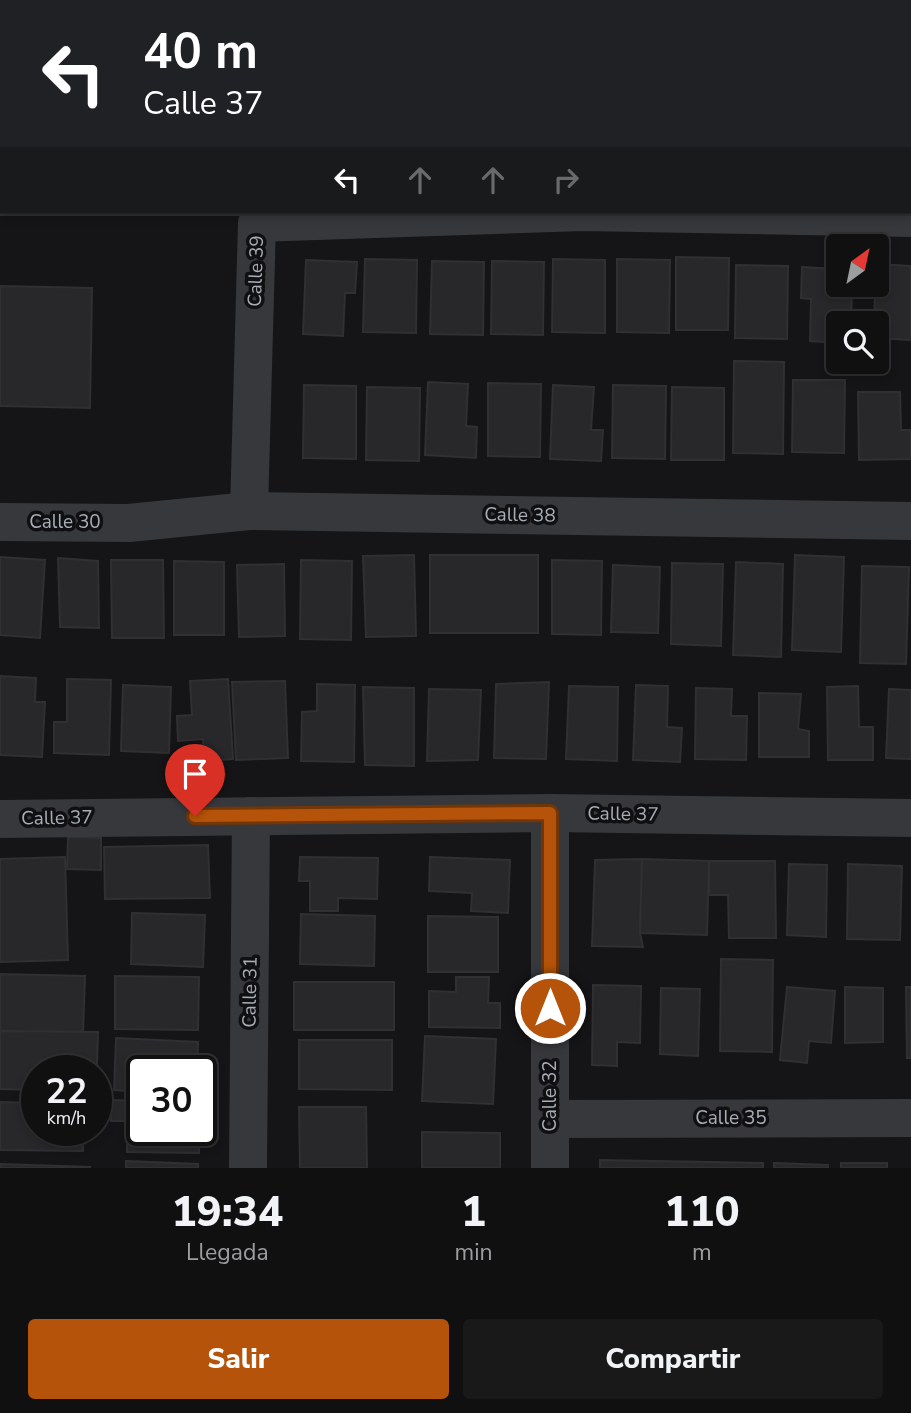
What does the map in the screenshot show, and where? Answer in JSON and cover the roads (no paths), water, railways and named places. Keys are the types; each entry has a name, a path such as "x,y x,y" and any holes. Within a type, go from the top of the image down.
{"street":[{"name":"Calle 39","path":"249,511 257,223 524,214"},
{"name":"Calle 39","path":"692,214 911,218"},
{"name":"Calle 38","path":"129,523 249,511 911,521"},
{"name":"Calle 30","path":"0,522 129,523"},
{"name":"Calle 37","path":"0,819 550,813 911,818"},
{"name":"Calle 32","path":"550,813 550,1168"},
{"name":"Calle 31","path":"248,1168 251,816"},
{"name":"Calle 35","path":"550,1119 911,1118"}]}
